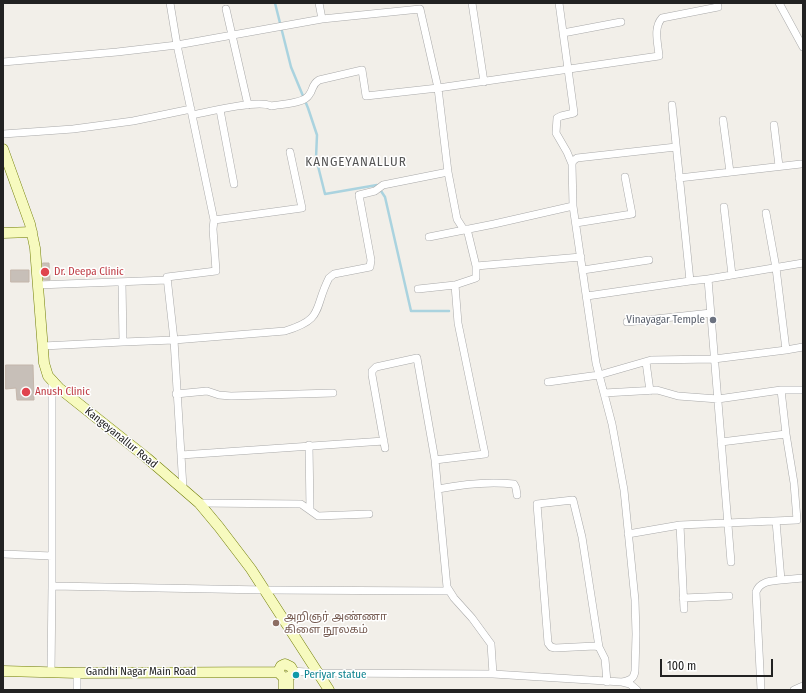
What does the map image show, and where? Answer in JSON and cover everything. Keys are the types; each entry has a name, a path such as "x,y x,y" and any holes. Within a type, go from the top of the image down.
{"street":[{"path":"38,285 167,280 167,277 216,271 213,228 214,220 177,45 170,3"},
{"path":"319,3 322,19"},
{"path":"472,3 484,82"},
{"path":"286,675 318,673 493,674 607,682 622,682 631,680 635,676 635,600 618,456 593,345 573,206 572,164 556,133 557,118 574,113 559,3"},
{"path":"3,134 73,129 191,112 220,110 248,104 266,103 271,106 306,98 314,83 319,80 362,70 366,96 484,82 659,56 657,27 658,22 662,18 718,7 717,3"},
{"path":"779,3 803,47"},
{"path":"226,9 248,104"},
{"path":"3,62 177,45 322,19 420,9 438,88 448,172 457,219 466,230 476,266 476,278 455,285 418,289"},
{"path":"563,33 621,22"},
{"path":"672,105 690,281"},
{"path":"220,110 234,184"},
{"path":"723,120 730,172"},
{"path":"774,125 779,166"},
{"path":"572,164 577,158 676,147"},
{"path":"3,149 32,232 35,248 46,370 52,382 51,672"},
{"path":"214,220 302,208 290,152"},
{"path":"679,178 801,164"},
{"path":"43,346 174,340 285,331 300,326 315,315 329,278 334,274 370,267 371,260 359,194 375,191 383,184 448,172"},
{"path":"576,223 632,214 625,177"},
{"path":"429,237 573,206"},
{"path":"724,207 732,275"},
{"path":"766,213 776,268 786,350"},
{"path":"3,233 32,232"},
{"path":"476,266 581,257"},
{"path":"583,270 649,260"},
{"path":"586,296 708,279 803,263"},
{"path":"708,279 731,562"},
{"path":"167,280 174,340 176,394 183,488"},
{"path":"122,282 123,342"},
{"path":"435,460 485,454 458,323 455,285"},
{"path":"627,322 711,313"},
{"path":"548,382 599,374 651,360 714,359 803,348"},
{"path":"181,455 309,445 384,444 372,371 376,367 417,358 435,460 447,587 491,644 493,674"},
{"path":"646,362 650,391"},
{"name":"Kangeyanallur Road","path":"52,382 183,488 199,503 238,551 265,590 329,690"},
{"path":"604,393 657,390 678,396 718,399 782,390 803,390"},
{"path":"628,534 680,525 797,520 794,483 786,434 782,390"},
{"path":"176,394 207,391 219,395 232,396 333,393"},
{"path":"721,442 786,434"},
{"path":"309,445 310,510"},
{"path":"438,489 499,482 514,484 517,495"},
{"path":"599,647 551,648 548,643 537,504 573,500 582,537 599,647 605,659 607,682"},
{"path":"199,503 301,504 318,516 369,514"},
{"path":"776,521 781,580"},
{"path":"680,525 684,609"},
{"path":"3,554 52,556"},
{"path":"761,690 756,592 762,584 781,580 803,578"},
{"path":"52,586 265,590 450,591"},
{"path":"683,598 729,596"},
{"name":"Gandhi Nagar Main Road","path":"3,671 286,675"},
{"path":"77,672 77,690"},
{"path":"284,690 286,675"},
{"path":"286,675 288,690"},
{"path":"622,682 630,684 637,690"},
{"path":"794,690 803,686"}],"building":[{"path":"43,263 49,263 50,280 44,280"},
{"path":"11,270 29,270 29,282 11,282"},
{"path":"6,365 33,365 34,400 17,400 16,388 6,389"}],"waterway":[{"path":"275,3 291,67 308,108 317,135 316,158 325,194 377,185 385,197 411,311 449,311"}],"place":[{"name":"Dr. Deepa Clinic","path":"45,272"},
{"name":"Vinayagar Temple","path":"713,320"},
{"name":"Anush Clinic","path":"26,392"},
{"name":"அறிஞர் அண்ணா கிளை நூலகம்","path":"276,623"},
{"name":"Periyar statue","path":"296,675"}],"district":[{"name":"KANGEYANALLUR","path":"356,162"}]}
